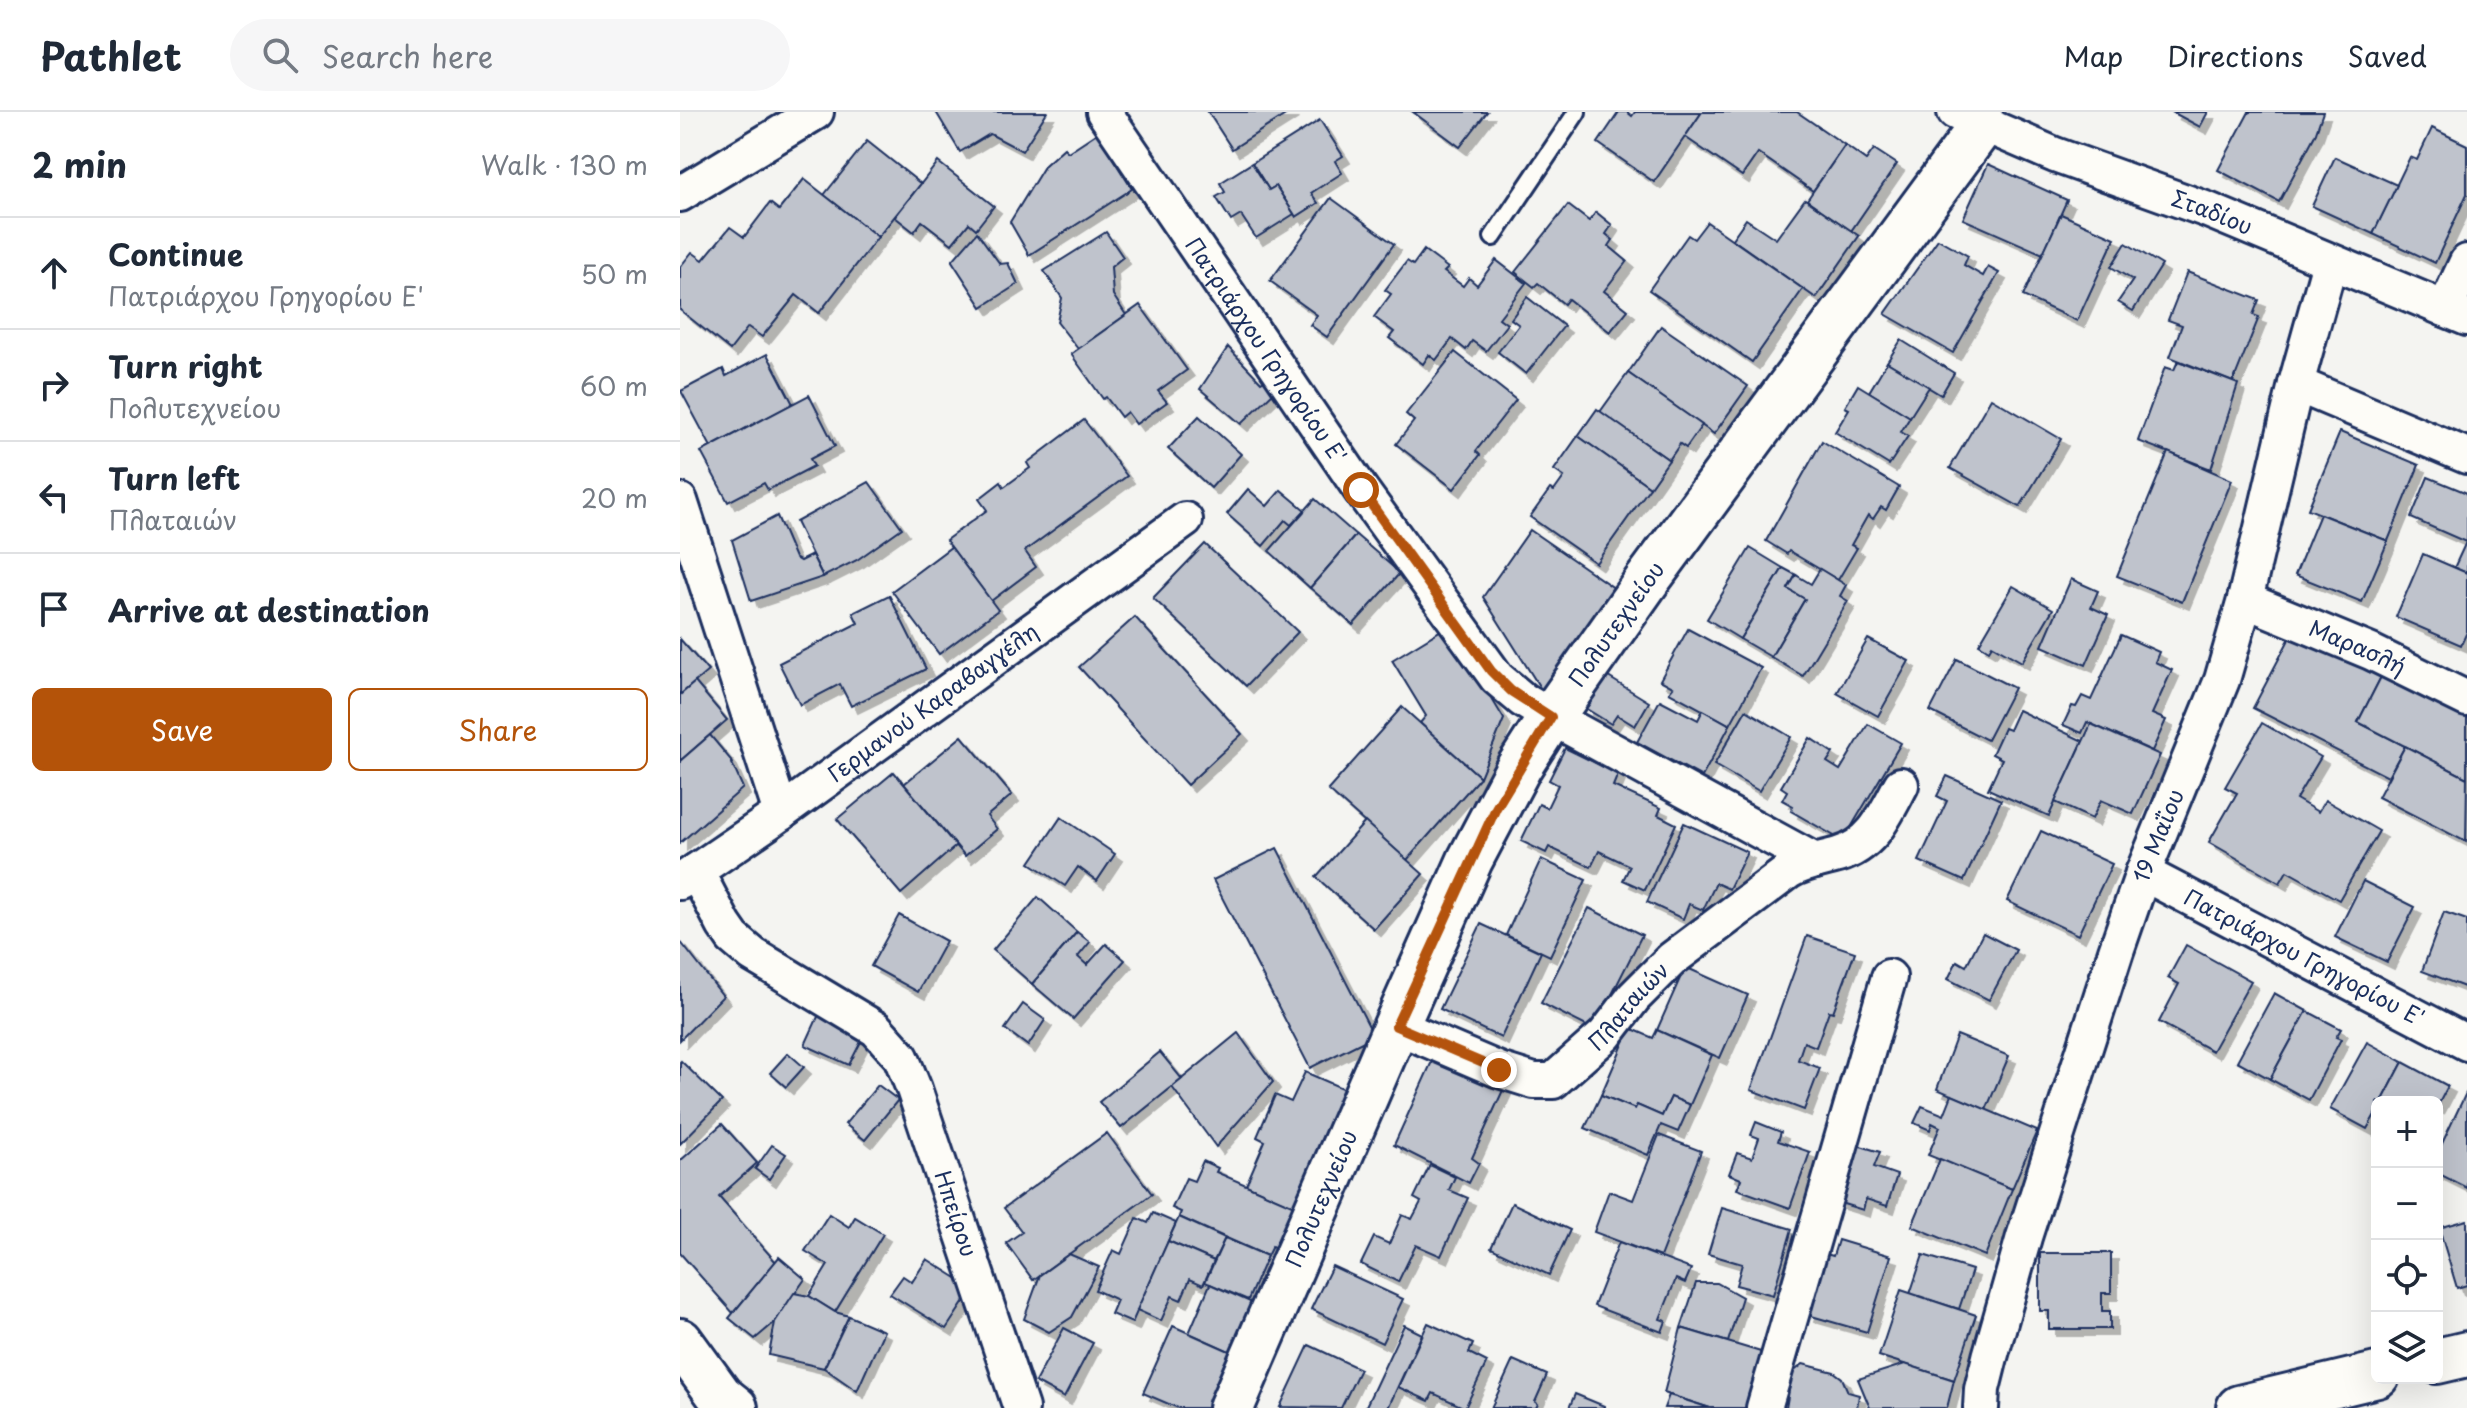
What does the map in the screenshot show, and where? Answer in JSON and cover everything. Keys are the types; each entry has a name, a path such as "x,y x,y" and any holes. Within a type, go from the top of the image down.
{"street":[{"path":"680,194 816,112"},
{"name":"Πατριάρχου Γρηγορίου Ε'","path":"1104,112 1361,490 1485,663 1511,691 1551,717 1815,861"},
{"name":"Πολυτεχνείου","path":"1231,1408 1396,1026 1496,808 1551,717 1977,116"},
{"name":"Σταδίου","path":"1977,116 2055,155 2208,210 2456,314"},
{"name":"19 Μαΐου","path":"1981,1408 1984,1378 2024,1237 2143,873 2214,702 2245,600 2296,384 2330,262"},
{"path":"2456,314 2467,262"},
{"path":"2296,384 2467,456"},
{"path":"680,501 781,813"},
{"name":"Γερμανού Καραβαγγέλη","path":"688,876 781,813 1185,520"},
{"name":"Μαρασλή","path":"2245,600 2371,652 2467,699"},
{"name":"Πλαταιών","path":"1396,1026 1499,1070 1534,1081 1553,1081 1605,1035 1634,997 1672,959 1799,865 1848,852 1871,837 1901,785"},
{"name":"Πατριάρχου Γρηγορίου Ε'","path":"2143,873 2467,1043"},
{"name":"Ηπείρου","path":"688,876 733,938 753,955 876,1029 893,1046 908,1071 1021,1408"},
{"path":"1764,1408 1889,977"},
{"path":"680,1341 718,1404"},
{"path":"2443,1360 2467,1354"},
{"path":"2239,1408 2371,1376"}],"lane":[{"path":"1493,237 1577,112"}],"building":[{"path":"936,112 1047,112 1022,151 990,134 960,152"},
{"path":"1208,112 1290,112 1232,149"},
{"path":"1413,112 1487,112 1460,147"},
{"path":"1619,112 1632,116 1635,112 1702,112 1654,182 1598,143"},
{"path":"1702,112 1797,112 1845,145 1813,191 1758,153 1742,176 1685,137"},
{"path":"2172,112 2208,112 2200,127"},
{"path":"2249,112 2323,112 2315,135 2279,202 2218,170"},
{"path":"1320,120 1343,156 1335,161 1342,173 1311,193 1318,203 1296,217 1276,186 1269,190 1252,163"},
{"path":"2432,128 2467,145 2467,194 2435,263 2373,234 2410,157 2417,160"},
{"path":"1097,133 1132,189 1029,255 1010,222 1045,165 1064,148 1068,152"},
{"path":"867,141 921,184 878,237 824,195"},
{"path":"1845,145 1866,160 1874,149 1897,164 1851,231 1807,200"},
{"path":"2335,157 2397,185 2373,234 2312,206"},
{"path":"938,162 994,206 976,229 969,223 952,244 922,221 914,232 895,217"},
{"path":"1252,163 1269,190 1276,186 1294,214 1256,238 1241,215 1231,221 1216,197 1225,192 1220,183"},
{"path":"1988,164 2067,200 2043,254 1963,219"},
{"path":"804,179 878,237 819,313 796,295 762,337 748,327 730,350 680,310 680,267 692,252 703,260 730,227 744,237 770,203 779,210"},
{"path":"1331,198 1394,244 1327,337 1310,325 1317,315 1270,281"},
{"path":"1805,199 1859,236 1816,298 1732,239 1746,219 1776,239"},
{"path":"1568,205 1589,221 1596,212 1612,225 1606,234 1613,240 1609,246 1627,261 1604,291 1628,310 1610,332 1568,299 1564,304 1538,283 1534,287 1515,272"},
{"path":"2061,214 2115,238 2077,321 2023,296"},
{"path":"1707,222 1803,289 1752,362 1649,290 1688,235 1694,239"},
{"path":"977,232 1000,264 1008,263 1018,284 982,307 952,261"},
{"path":"1106,232 1123,257 1111,267 1113,295 1126,315 1078,349 1057,322 1062,298 1044,271"},
{"path":"1938,239 1968,256 1964,265 1983,276 1988,267 1999,273 1953,353 1885,314"},
{"path":"2126,243 2162,265 2133,311 2118,302 2133,280 2111,267"},
{"path":"1424,250 1448,268 1444,272 1463,286 1469,278 1477,285 1496,260 1526,283 1499,318 1507,324 1486,351 1472,341 1466,350 1452,339 1436,360 1429,355 1423,364 1389,338 1394,332 1374,317 1391,294 1385,290 1407,261 1413,265"},
{"path":"2187,272 2259,300 2253,315 2259,317 2233,382 2170,357 2182,325 2168,320"},
{"path":"1527,297 1564,326 1526,374 1498,352 1519,325 1511,319"},
{"path":"1140,305 1187,370 1158,391 1167,402 1136,424 1127,412 1121,417 1106,397 1103,399 1071,354"},
{"path":"1661,326 1748,386 1714,434 1628,373"},
{"path":"1901,340 1954,373 1941,395 1887,362"},
{"path":"1228,347 1261,382 1266,379 1276,390 1241,424 1200,389"},
{"path":"1455,352 1516,400 1476,451 1480,455 1454,489 1396,444 1414,421 1406,414"},
{"path":"767,354 793,404 711,447 681,391 723,369 726,376"},
{"path":"2178,361 2238,384 2211,469 2138,441 2165,367 2174,370"},
{"path":"1887,362 1929,387 1910,417 1869,392"},
{"path":"1628,373 1702,425 1686,448 1680,444 1669,460 1600,412"},
{"path":"1858,385 1910,417 1901,432 1908,436 1889,465 1835,432 1849,409 1845,407"},
{"path":"809,395 835,446 810,459 814,466 768,490 764,483 728,502 701,452"},
{"path":"1991,398 2061,439 2020,507 1950,468"},
{"path":"1597,409 1669,460 1650,487 1578,436"},
{"path":"1199,416 1241,454 1211,488 1168,449"},
{"path":"1084,420 1127,476 1025,551 1036,567 991,601 946,540 987,510 979,499 1001,482 1004,487 1030,468 1027,463"},
{"path":"2340,432 2419,465 2388,541 2308,509"},
{"path":"1578,436 1650,487 1596,563 1530,517 1550,489 1554,491 1564,477 1554,470"},
{"path":"1822,441 1899,487 1886,510 1881,507 1873,519 1868,515 1851,545 1857,548 1838,580 1766,541"},
{"path":"2168,452 2232,480 2182,602 2117,576"},
{"path":"2428,477 2467,493 2467,573 2454,568 2466,542 2411,518"},
{"path":"869,482 902,528 857,560 823,577 796,522"},
{"path":"1248,489 1267,506 1281,490 1305,510 1291,525 1285,520 1263,546 1227,514"},
{"path":"1315,499 1356,535 1310,588 1269,551"},
{"path":"2320,514 2388,541 2362,602 2295,575"},
{"path":"777,516 795,558 800,561 812,555 823,577 751,601 732,540"},
{"path":"1530,530 1624,595 1544,694 1483,597"},
{"path":"1356,535 1400,573 1353,625 1310,588"},
{"path":"1205,544 1298,632 1246,686 1153,598"},
{"path":"951,547 998,610 939,654 892,591"},
{"path":"1750,548 1783,568 1740,639 1707,619"},
{"path":"2423,554 2467,573 2467,632 2461,645 2396,617"},
{"path":"1783,568 1796,575 1788,589 1805,599 1771,657 1740,639"},
{"path":"1820,569 1846,585 1840,596 1848,601 1803,676 1771,657 1805,599 1788,589 1796,575 1811,584"},
{"path":"2071,579 2098,591 2091,607 2108,615 2086,665 2042,646"},
{"path":"2013,586 2053,609 2022,662 1992,645 1989,650 1979,644"},
{"path":"889,595 926,669 851,706 840,684 800,705 779,663 858,623 853,613"},
{"path":"1135,617 1242,734 1187,785 1079,667"},
{"path":"1448,626 1504,719 1480,777 1420,723 1426,716 1392,660"},
{"path":"2295,628 2385,669 2358,722 2405,746 2388,777 2253,708"},
{"path":"1688,629 1761,668 1730,725 1669,692 1673,687 1660,680"},
{"path":"2121,635 2159,652 2155,662 2172,670 2152,714 2166,720 2152,751 2087,722 2082,733 2063,725 2072,706 2076,707 2082,696 2091,700"},
{"path":"680,639 708,671 680,695"},
{"path":"1868,639 1909,661 1878,716 1837,693"},
{"path":"1957,659 2014,688 1987,740 1930,711"},
{"path":"2385,669 2467,712 2467,778 2358,722"},
{"path":"1605,675 1649,702 1635,726 1617,715 1611,724 1585,708"},
{"path":"695,682 727,720 680,761 680,695"},
{"path":"1660,700 1698,720 1703,710 1730,725 1702,777 1637,742"},
{"path":"1402,707 1480,777 1407,860 1328,790"},
{"path":"1746,710 1791,737 1759,791 1714,765"},
{"path":"2018,710 2083,741 2049,816 1988,789 2002,759 1992,754 2004,728 2009,730"},
{"path":"2262,723 2321,757 2296,799 2318,812 2325,800 2379,831 2339,900 2287,871 2280,883 2209,842 2237,793 2225,787"},
{"path":"1868,724 1901,743 1843,841 1791,811 1793,806 1782,800 1787,791 1781,787 1810,738 1833,753 1827,762 1840,770"},
{"path":"2091,724 2160,755 2133,814 2101,800 2092,819 2055,802"},
{"path":"710,735 730,759 743,788 680,843 680,761"},
{"path":"962,736 1012,795 987,816 997,829 965,856 904,784"},
{"path":"2405,746 2467,778 2466,842 2378,797"},
{"path":"1565,748 1618,774 1613,786 1661,808 1658,815 1676,824 1645,890 1623,880 1630,866 1599,851 1591,867 1549,847 1546,853 1521,841 1539,804 1547,808 1558,785 1549,780"},
{"path":"894,772 956,846 901,894 837,819"},
{"path":"1947,776 2001,800 1964,881 1919,861 1947,801 1937,796"},
{"path":"1061,817 1115,854 1097,881 1078,867 1065,886 1030,863"},
{"path":"1365,822 1423,874 1374,929 1316,877"},
{"path":"1684,823 1747,852 1729,889 1716,883 1703,910 1689,904 1683,919 1647,902"},
{"path":"2041,831 2112,864 2078,935 2007,901"},
{"path":"1277,848 1374,1036 1310,1068 1213,880"},
{"path":"1541,859 1586,880 1550,956 1506,935"},
{"path":"2363,881 2415,907 2387,962 2335,937"},
{"path":"1038,897 1077,932 1032,984 993,950"},
{"path":"1589,908 1642,935 1594,1030 1541,1003"},
{"path":"2444,912 2467,920 2467,988 2422,971"},
{"path":"899,915 946,941 918,992 871,966"},
{"path":"1481,924 1541,952 1501,1038 1440,1009"},
{"path":"1077,932 1090,942 1078,957 1087,965 1106,944 1125,960 1073,1019 1032,984"},
{"path":"1983,933 2016,950 1989,1000 1948,979 1957,961 1966,966"},
{"path":"1807,936 1855,952 1833,1012 1829,1011 1816,1047 1804,1042 1798,1060 1820,1068 1804,1110 1751,1090"},
{"path":"680,941 723,996 680,1040"},
{"path":"2186,945 2251,981 2212,1051 2159,1022 2179,984 2168,978"},
{"path":"1685,967 1748,995 1720,1058 1657,1030"},
{"path":"2274,993 2307,1011 2270,1079 2237,1061"},
{"path":"1023,1004 1045,1020 1028,1046 1005,1029"},
{"path":"821,1010 866,1032 849,1065 805,1045"},
{"path":"2307,1011 2341,1029 2336,1037 2341,1039 2309,1100 2270,1079"},
{"path":"1630,1028 1653,1038 1657,1030 1712,1055 1690,1105 1671,1097 1662,1116 1601,1095"},
{"path":"1238,1033 1273,1082 1216,1147 1172,1087"},
{"path":"1957,1035 2009,1056 1986,1110 1937,1089"},
{"path":"2367,1042 2403,1062 2385,1096 2371,1096 2371,1122 2367,1129 2330,1109"},
{"path":"1160,1052 1182,1079 1121,1128 1099,1102"},
{"path":"788,1053 804,1067 786,1087 770,1073"},
{"path":"1434,1057 1504,1088 1472,1158 1479,1163 1469,1183 1394,1145"},
{"path":"680,1062 722,1101 680,1144"},
{"path":"2403,1062 2448,1086 2443,1096 2385,1096"},
{"path":"1305,1072 1344,1089 1293,1206 1246,1185 1265,1141 1257,1137 1275,1095 1291,1102"},
{"path":"878,1085 898,1100 865,1140 845,1124"},
{"path":"2467,1093 2467,1188 2443,1176 2443,1141"},
{"path":"1601,1095 1662,1116 1671,1097 1690,1105 1678,1132 1661,1125 1648,1155 1585,1128"},
{"path":"1952,1095 2037,1131 2012,1189 1928,1155 1940,1127 1932,1123 1930,1130 1914,1123 1922,1106 1944,1115"},
{"path":"1756,1122 1781,1132 1778,1141 1810,1152 1790,1208 1737,1189 1741,1179 1729,1174 1737,1153 1752,1158 1759,1138 1751,1135"},
{"path":"722,1124 757,1163 719,1197 776,1262 733,1313 680,1253 680,1161"},
{"path":"1107,1133 1152,1194 1033,1280 1006,1243 1022,1232 1004,1208"},
{"path":"1659,1135 1701,1151 1660,1257 1594,1232 1609,1191 1633,1200"},
{"path":"1854,1144 1880,1152 1874,1167 1897,1175 1887,1206 1866,1199 1863,1210 1837,1202"},
{"path":"772,1145 786,1154 769,1179 755,1169"},
{"path":"1940,1159 2012,1189 1985,1256 1912,1226"},
{"path":"1203,1161 1218,1168 1216,1172 1299,1208 1280,1250 1272,1246 1267,1256 1179,1217 1181,1212 1172,1208 1186,1178 1194,1181"},
{"path":"1430,1165 1455,1177 1449,1190 1468,1198 1441,1256 1416,1245 1398,1282 1361,1264 1374,1237 1389,1244 1402,1215 1412,1219 1421,1202 1414,1198"},
{"path":"1512,1203 1570,1230 1549,1275 1491,1248"},
{"path":"1722,1208 1792,1229 1773,1295 1736,1285 1742,1264 1708,1254"},
{"path":"1153,1213 1176,1223 1132,1323 1111,1314 1117,1300 1095,1290 1113,1250 1121,1254 1137,1218 1148,1223"},
{"path":"829,1214 849,1227 855,1217 883,1234 835,1312 809,1296 828,1265 805,1251"},
{"path":"1179,1217 1225,1238 1214,1261 1168,1241"},
{"path":"2467,1220 2467,1285 2457,1288 2443,1241 2443,1227"},
{"path":"1225,1238 1267,1256 1248,1300 1205,1282"},
{"path":"1838,1240 1891,1256 1867,1332 1808,1315 1826,1254 1833,1256"},
{"path":"1168,1241 1214,1261 1203,1285 1190,1279 1181,1300 1172,1296 1161,1321 1137,1310"},
{"path":"1619,1242 1691,1269 1685,1283 1676,1279 1660,1319 1666,1321 1662,1332 1594,1306"},
{"path":"2040,1253 2111,1253 2111,1293 2102,1293 2102,1311 2110,1311 2110,1329 2049,1329 2049,1311 2040,1311"},
{"path":"1069,1254 1099,1267 1072,1317 1049,1332 1024,1319 1040,1275"},
{"path":"1923,1255 1972,1270 1959,1309 1910,1294"},
{"path":"779,1257 805,1279 775,1322 755,1339 729,1318"},
{"path":"927,1259 973,1288 946,1329 890,1294 903,1276 912,1282"},
{"path":"1332,1266 1403,1299 1382,1343 1311,1309"},
{"path":"1696,1283 1717,1283 1742,1297 1728,1342 1681,1328"},
{"path":"1210,1284 1257,1305 1236,1354 1189,1333"},
{"path":"1901,1290 1976,1315 1954,1380 1879,1356"},
{"path":"794,1293 809,1296 835,1312 849,1316 824,1368 769,1355 775,1322"},
{"path":"849,1316 884,1331 857,1391 824,1368"},
{"path":"1428,1323 1473,1344 1469,1353 1487,1362 1465,1408 1433,1393 1429,1401 1398,1387"},
{"path":"1404,1325 1422,1334 1388,1408 1366,1406"},
{"path":"1173,1326 1236,1354 1211,1408 1178,1408 1143,1393"},
{"path":"1064,1328 1093,1343 1064,1398 1035,1382"},
{"path":"1681,1328 1764,1353 1747,1408 1710,1408 1664,1393"},
{"path":"1309,1345 1360,1369 1341,1408 1280,1407"},
{"path":"1513,1360 1547,1375 1535,1402 1538,1404 1536,1408 1491,1408"},
{"path":"1803,1364 1834,1372 1842,1378 1848,1392 1859,1395 1857,1408 1786,1408 1792,1373"},
{"path":"1905,1364 1954,1380 1947,1408 1870,1408 1858,1379"},
{"path":"1575,1394 1604,1406 1604,1408 1569,1408"},
{"path":"1669,1395 1710,1408 1664,1408"}],"route":[{"path":"1361,490 1491,671 1511,691 1551,717 1496,808 1396,1026 1499,1070"}]}
